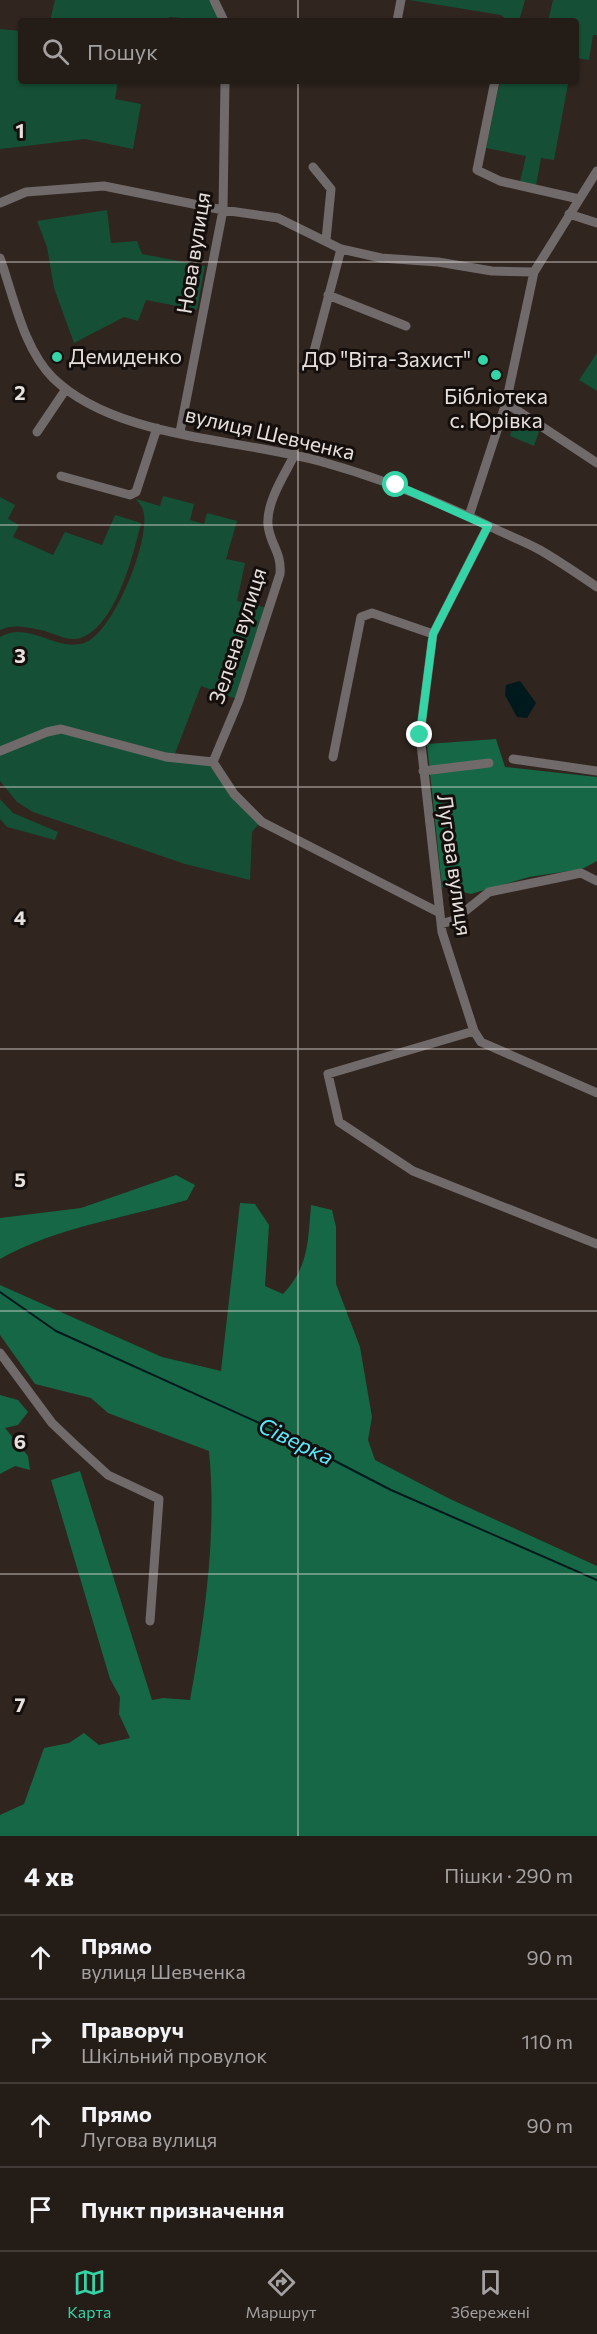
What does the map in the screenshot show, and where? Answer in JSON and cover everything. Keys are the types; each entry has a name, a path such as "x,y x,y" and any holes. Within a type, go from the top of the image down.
{"street":[{"path":"214,0 223,18"},
{"path":"398,18 401,0"},
{"path":"494,84 477,170 500,181 579,199"},
{"name":"Нова вулиця","path":"180,432 223,210 225,85"},
{"path":"313,167 331,189 326,240"},
{"path":"469,516 506,403 534,272 597,171"},
{"path":"0,203 26,192 104,186 223,210 278,218 341,249 381,258 438,262 492,271 534,272"},
{"path":"570,214 597,223"},
{"path":"312,359 341,249"},
{"name":"вулиця Шевченка","path":"0,258 31,346 52,377 92,407 157,428 295,454 386,482 469,516 539,549 597,587"},
{"path":"328,295 406,326"},
{"path":"37,432 66,389"},
{"path":"506,403 597,463"},
{"path":"61,476 130,495 136,492 157,428"},
{"name":"Зелена вулиця","path":"213,762 239,700 280,574 282,560 270,534 269,513 295,454"},
{"name":"Лугова вулиця","path":"474,1031 438,912 420,735 433,634 488,526"},
{"path":"333,757 361,617 372,613 433,634"},
{"path":"0,752 47,732 61,729 166,757 213,762 234,794 262,822 438,912"},
{"path":"513,759 597,771"},
{"path":"423,771 489,762"},
{"path":"441,924 454,920 489,892 580,873 597,881"},
{"path":"597,1093 481,1042 474,1031 328,1074 339,1122 413,1171 597,1244"},
{"path":"0,1353 26,1391 66,1437 108,1475 159,1499 150,1622"}],"green space":[{"path":"55,0 211,0 219,16 219,18 51,18"},
{"path":"409,0 525,0 520,18 504,18 501,15"},
{"path":"553,0 597,0 597,35 593,35 589,60 579,58 579,18 549,18"},
{"path":"0,29 18,31 18,84 118,84 115,99 141,104 133,149 85,139 0,149"},
{"path":"499,84 568,84 554,160 541,158 536,186 520,181 526,156 486,148"},
{"path":"107,210 111,243 137,241 142,254 205,266 197,310 146,300 138,321 124,317 74,343 54,288 47,247 37,221"},
{"path":"597,353 597,391 579,380"},
{"path":"514,421 539,431 534,446 510,436"},
{"path":"163,496 194,504 190,520 204,524 207,513 237,521 226,559 245,563 237,601 268,608 239,700 201,686 174,756 213,762 259,824 252,832 250,880 185,864 33,812 17,802 0,781 0,637 21,632 74,645 84,643 95,636 118,604 136,562 144,523 142,509 136,499 160,506"},
{"path":"0,497 15,505 8,519 19,525 13,537 53,555 65,532 102,545 115,515 141,523 127,572 112,608 90,633 72,639 22,627 0,630"},
{"path":"496,739 505,767 597,777 597,861 582,869 529,877 471,894 442,887 427,744"},
{"path":"0,799 13,813 58,832 55,840 7,827 0,819"},
{"path":"176,1175 195,1185 187,1200 68,1231 0,1259 0,1218 81,1208"},
{"path":"240,1203 255,1204 269,1225 265,1286 283,1294 298,1274 306,1252 311,1205 332,1210 336,1227 336,1284 360,1347 372,1417 368,1440 375,1460 450,1499 597,1566 597,1836 0,1836 0,1815 24,1804 44,1748 69,1743 84,1733 99,1745 130,1738 119,1714 120,1697 110,1679 51,1480 80,1471 152,1700 163,1698 190,1700 205,1607 212,1513 209,1451 108,1413 91,1398 35,1384 0,1335 0,1285 162,1357 221,1371"},
{"path":"0,1395 18,1400 28,1412 18,1425 5,1428 28,1456 30,1470 15,1466 0,1474"}],"water":[{"path":"520,681 536,703 527,718 517,717 505,695 506,685"}],"waterway":[{"name":"Сіверка","path":"0,1292 56,1331 277,1431 391,1490 597,1580"}],"place":[{"name":"Демиденко","path":"57,357"},
{"name":"ДФ \"Віта-Захист\"","path":"483,360"},
{"name":"Бібліотека с. Юрівка","path":"496,375"}],"route":[{"path":"396,485 488,526 460,577 433,634 420,735"}]}
